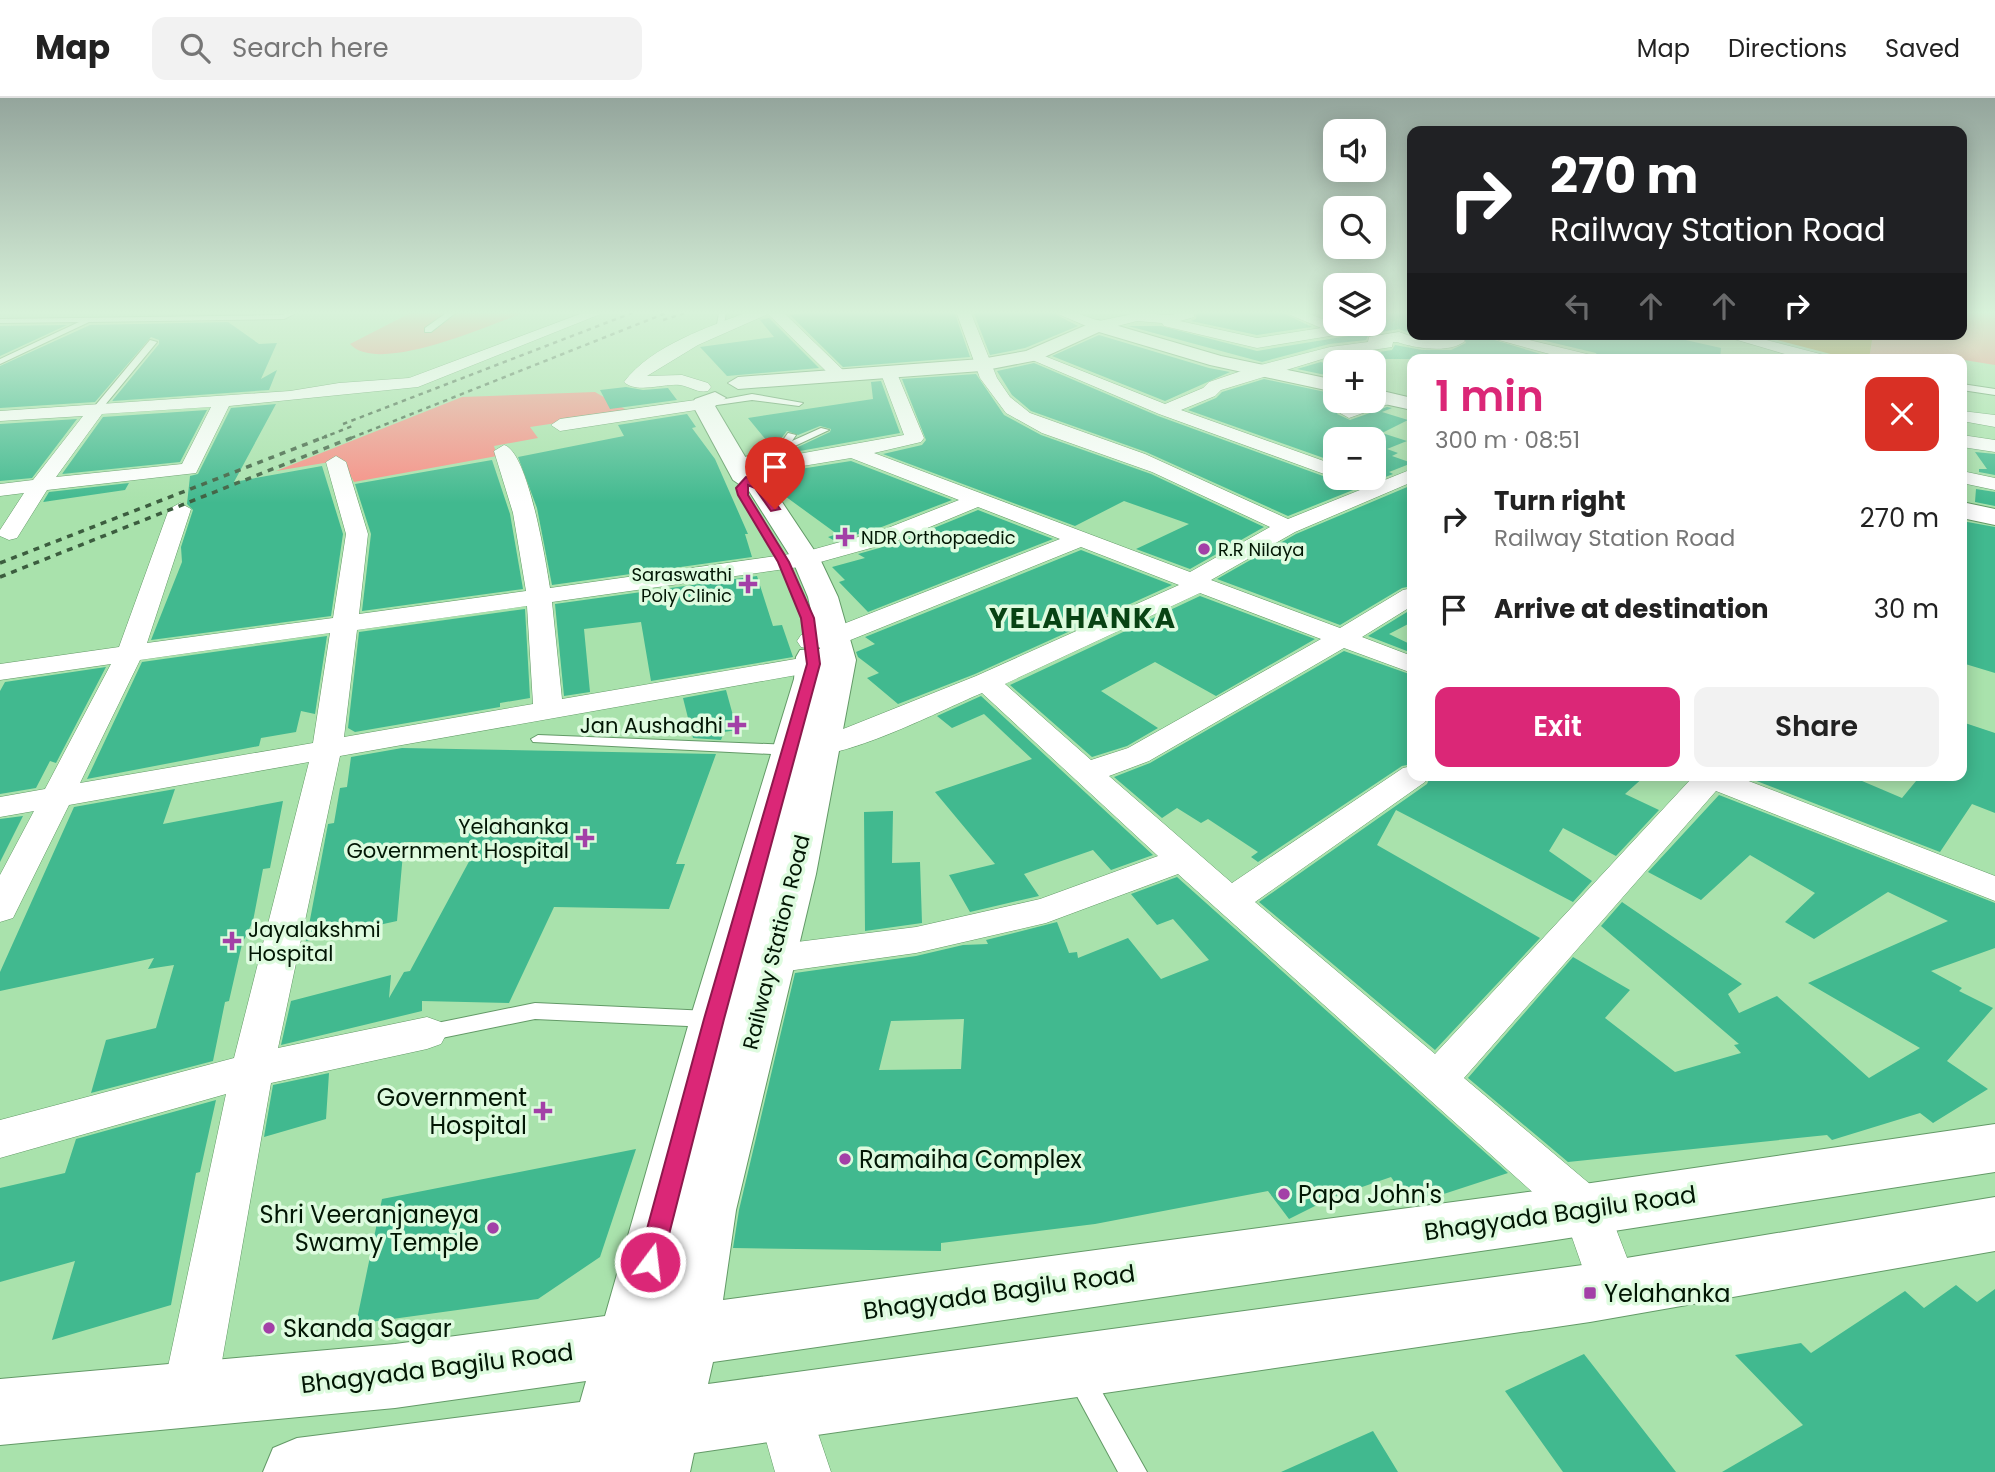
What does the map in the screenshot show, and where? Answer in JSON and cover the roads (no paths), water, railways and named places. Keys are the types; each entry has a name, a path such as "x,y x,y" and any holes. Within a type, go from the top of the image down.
{"street":[{"path":"0,416 412,383 433,375"},
{"path":"637,375 633,382 682,380 706,396"},
{"path":"561,425 706,396 722,382 745,390 826,375"},
{"path":"742,470 853,452 914,438 911,424 890,375"},
{"path":"989,375 997,393 1012,409 1053,431 1153,465 1287,527"},
{"path":"1078,375 1323,468"},
{"path":"1165,410 1209,392 1215,386 1249,375"},
{"path":"1285,375 1323,382"},
{"name":"Railway Station Road","path":"658,1339 707,1210 773,959 824,650 823,597 794,560 759,486 742,470 706,396"},
{"path":"1386,398 1407,403"},
{"path":"0,490 189,469 223,400"},
{"path":"9,533 40,485 97,409"},
{"path":"1967,417 1995,421"},
{"path":"1967,442 1995,446"},
{"path":"504,451 515,476 540,597 548,710"},
{"path":"853,452 1407,663"},
{"path":"190,1395 252,1070 327,749 357,534 337,462"},
{"path":"1967,478 1995,484"},
{"path":"807,749 986,682 1190,589 1194,580 1287,527 1399,484"},
{"path":"0,672 794,560 888,536 979,499"},
{"path":"0,909 130,654 180,509"},
{"path":"1967,511 1995,517"},
{"path":"0,807 548,710 824,650 1082,538"},
{"path":"1086,770 1103,771 1129,758 1342,639 1407,598"},
{"path":"986,682 1183,860 1586,1210 1615,1289"},
{"name":"Railway Station Road","path":"629,1451 658,1339 714,1019 807,749"},
{"path":"1231,901 1407,780"},
{"path":"1437,1080 1713,781"},
{"path":"1724,781 1995,889"},
{"path":"773,959 916,940 1046,910 1183,860"},
{"path":"0,1139 252,1070 427,1033"},
{"name":"Bhagyada Bagilu Road","path":"0,1412 395,1376 1586,1210 1995,1148"},
{"path":"297,1472 629,1451 783,1405 1075,1368 1615,1289 1995,1224"},
{"path":"783,1405 803,1472"}],"lane":[{"path":"97,409 125,375"},
{"path":"1967,388 1995,392"},
{"path":"745,390 799,403"},
{"path":"745,390 783,406"},
{"path":"745,390 768,408"},
{"path":"781,449 824,430"},
{"path":"742,470 808,433"},
{"path":"781,449 791,435"},
{"path":"538,739 807,749"},
{"path":"427,1033 535,1011 714,1019"},
{"path":"1075,1368 1133,1472"}],"railway":[{"path":"343,424 470,375"},
{"path":"351,438 509,375"},
{"path":"322,438 355,425"},
{"path":"0,563 327,436"},
{"path":"0,577 356,436"}],"place":[{"name":"NDR Orthopaedic","path":"845,537"},
{"name":"R.R Nilaya","path":"1204,549"},
{"name":"Saraswathi Poly Clinic","path":"748,584"},
{"name":"Jan Aushadhi","path":"737,725"},
{"name":"Yelahanka Government Hospital","path":"585,838"},
{"name":"Jayalakshmi Hospital","path":"232,941"},
{"name":"Government Hospital","path":"543,1111"},
{"name":"Ramaiha Complex","path":"845,1159"},
{"name":"Papa John's","path":"1284,1194"},
{"name":"Shri Veeranjaneya Swamy Temple","path":"493,1228"},
{"name":"Yelahanka","path":"1590,1293"},
{"name":"Skanda Sagar","path":"269,1328"}],"district":[{"name":"YELAHANKA","path":"1083,618"}]}
